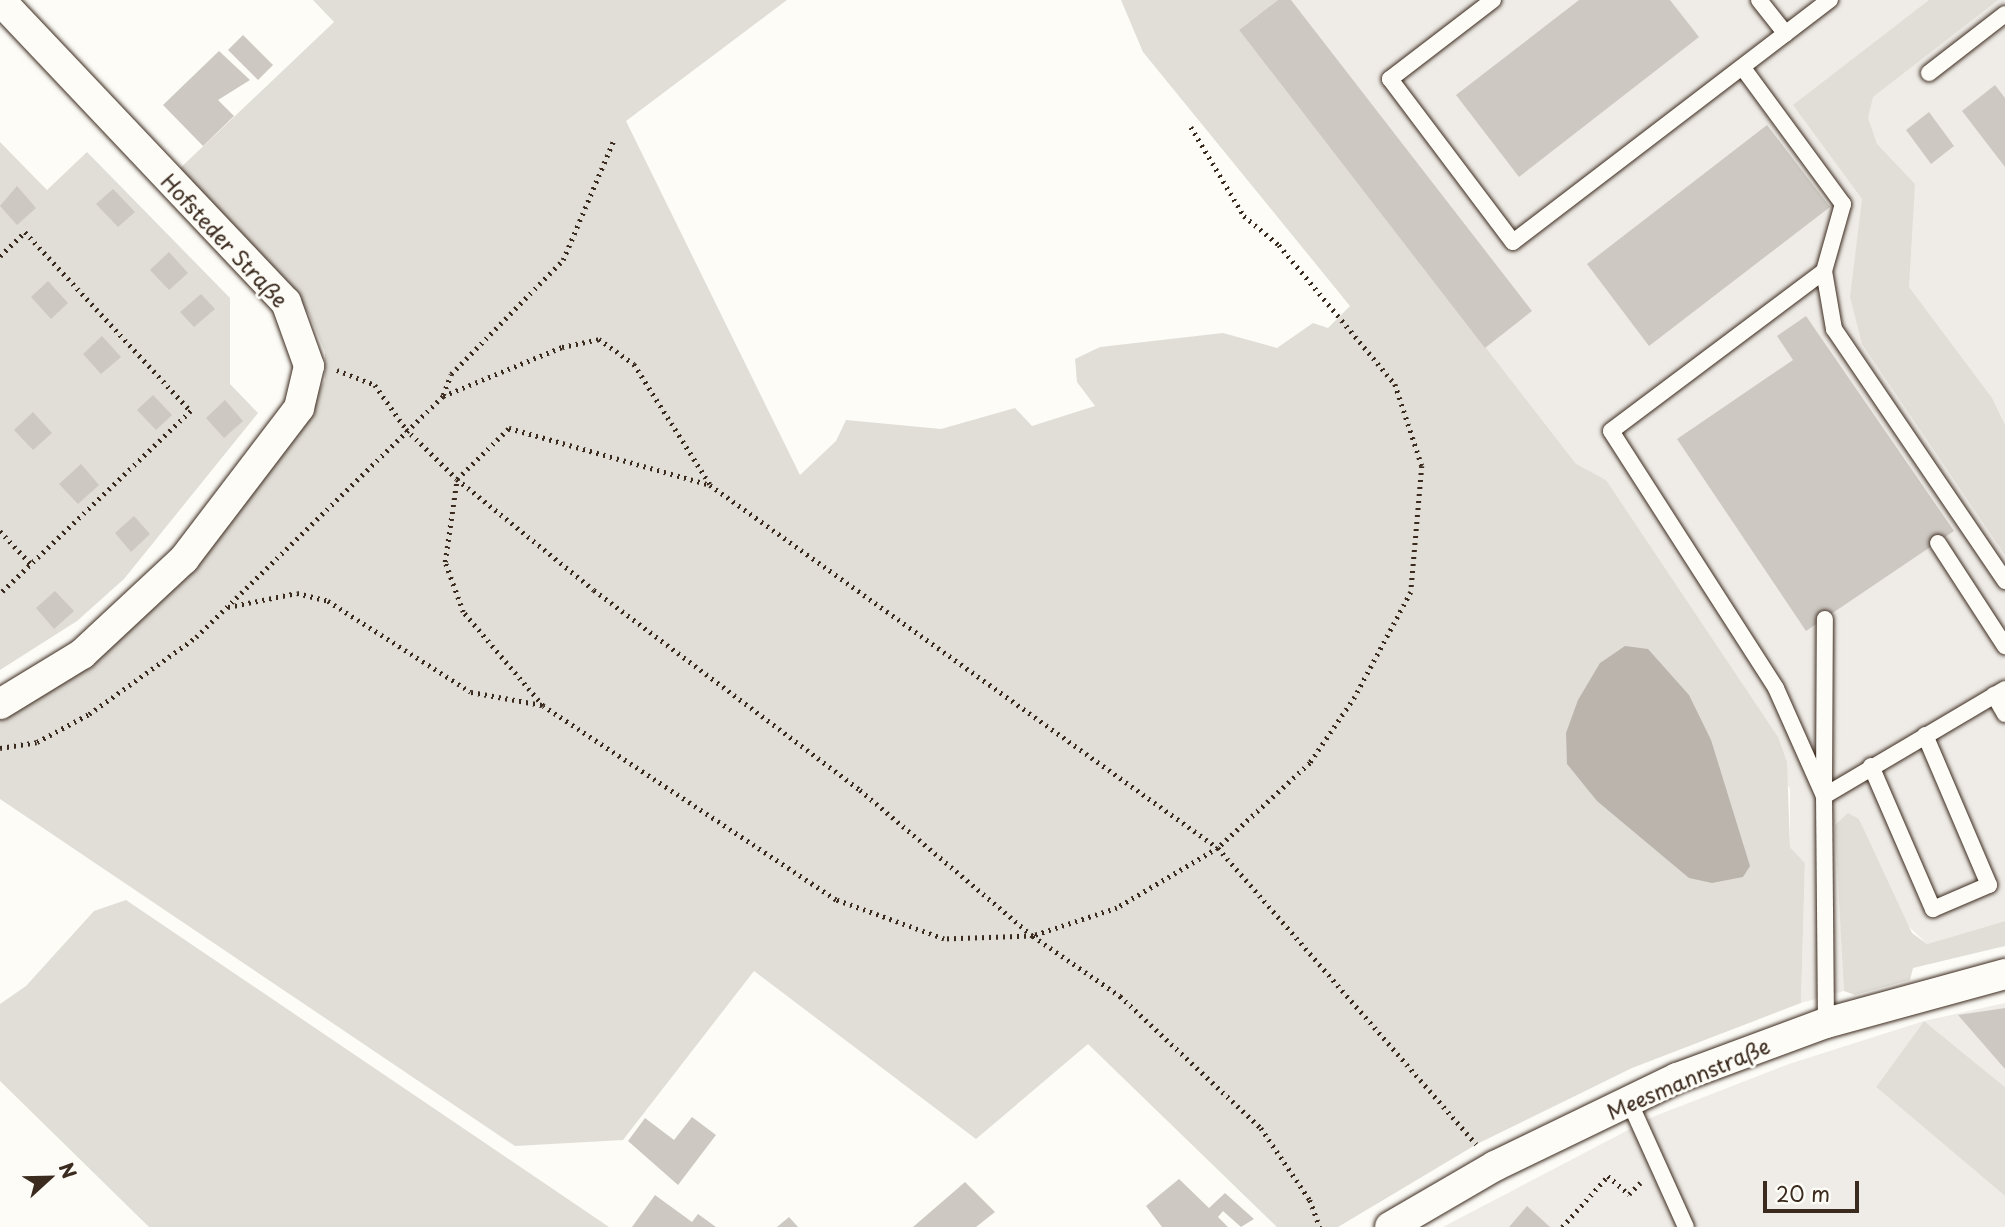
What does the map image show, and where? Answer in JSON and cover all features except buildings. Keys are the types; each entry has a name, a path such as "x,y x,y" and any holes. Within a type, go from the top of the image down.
{"street":[{"name":"Hofsteder Straße","path":"0,0 286,302 309,366"},
{"path":"0,704 82,654 184,559 299,408 309,366"},
{"name":"Meesmannstraße","path":"1390,1227 1495,1166 1629,1101 1826,1023 2005,974"}],"lane":[{"path":"1493,0 1390,79 1513,242 1830,0"},
{"path":"1759,0 1786,34"},
{"path":"1929,73 2005,14"},
{"path":"1743,68 1843,204 1824,271 1834,329 2005,581"},
{"path":"1824,271 1611,431 1776,688 1824,796"},
{"path":"1938,543 2005,646"},
{"path":"1825,619 1826,1023"},
{"path":"1824,796 1999,692 2005,714"},
{"path":"1871,766 1933,909 1989,885 1925,735"},
{"path":"1629,1101 1686,1227"}],"path":[{"path":"1191,127 1244,216 1279,245 1395,384 1422,466 1411,592 1310,763 1218,848 1117,908 1033,936 944,939 836,900 542,705 463,611 445,562 457,479 509,428 710,485 1218,848 1495,1166"},
{"path":"443,396 450,374 563,260 614,139"},
{"path":"0,256 25,232 191,411 0,594"},
{"path":"0,748 37,741 89,714 227,608 406,429 443,396 562,347 599,339 634,364 710,485"},
{"path":"309,366 351,372 375,386 406,429 457,479 860,790 1033,936 1120,996 1261,1128 1310,1200 1320,1227"},
{"path":"0,531 31,564"},
{"path":"227,608 297,593 328,601 471,692 542,705"},
{"path":"1562,1227 1608,1176 1629,1194 1657,1164"}],"shaded area":[{"path":"313,0 787,0 626,121 800,475 836,441 846,420 941,429 1015,408 1032,426 1095,406 1077,382 1075,359 1100,347 1223,333 1277,348 1313,323 1328,328 1350,306 1143,52 1121,0 1278,0 1239,30 1576,464 1606,480 1778,737 1787,762 1790,847 1805,863 1801,1003 1632,1068 1477,1144 1338,1227 1277,1227 1088,1044 976,1139 754,971 623,1140 515,1146 0,799 0,714 82,662 294,431 325,380 325,352 309,314 175,173 334,22"},
{"path":"1278,0 2005,0 2005,921 1927,944 1904,922 1859,819 1844,991 1801,1003 1805,863 1790,847 1790,789 1606,480 1576,465 1239,30"},
{"path":"1929,0 1998,0 1873,97 1868,118 1877,144 1915,184 1909,287 1992,398 2005,425 2005,555 1862,344 1850,297 1862,199 1793,105"},
{"path":"0,142 47,190 87,152 230,298 230,384 258,413 124,579 77,621 0,670"},
{"path":"1625,646 1648,649 1689,695 1711,740 1750,866 1743,877 1712,883 1689,878 1597,801 1567,764 1566,733 1578,700 1600,663"},
{"path":"1848,813 1859,819 1912,933 1927,944 2005,921 2005,946 1913,968 1910,980 1855,995 1844,991 1835,825"},
{"path":"126,900 609,1227 149,1227 0,1081 0,1004 26,986 94,911"},
{"path":"2005,1003 2005,1087 1924,1021"},
{"path":"1924,1021 1876,1087 2005,1196 2005,1227 1443,1227 1655,1116 1789,1064"},
{"path":"1924,1021 2005,1087 2005,1196 1876,1087"}]}
